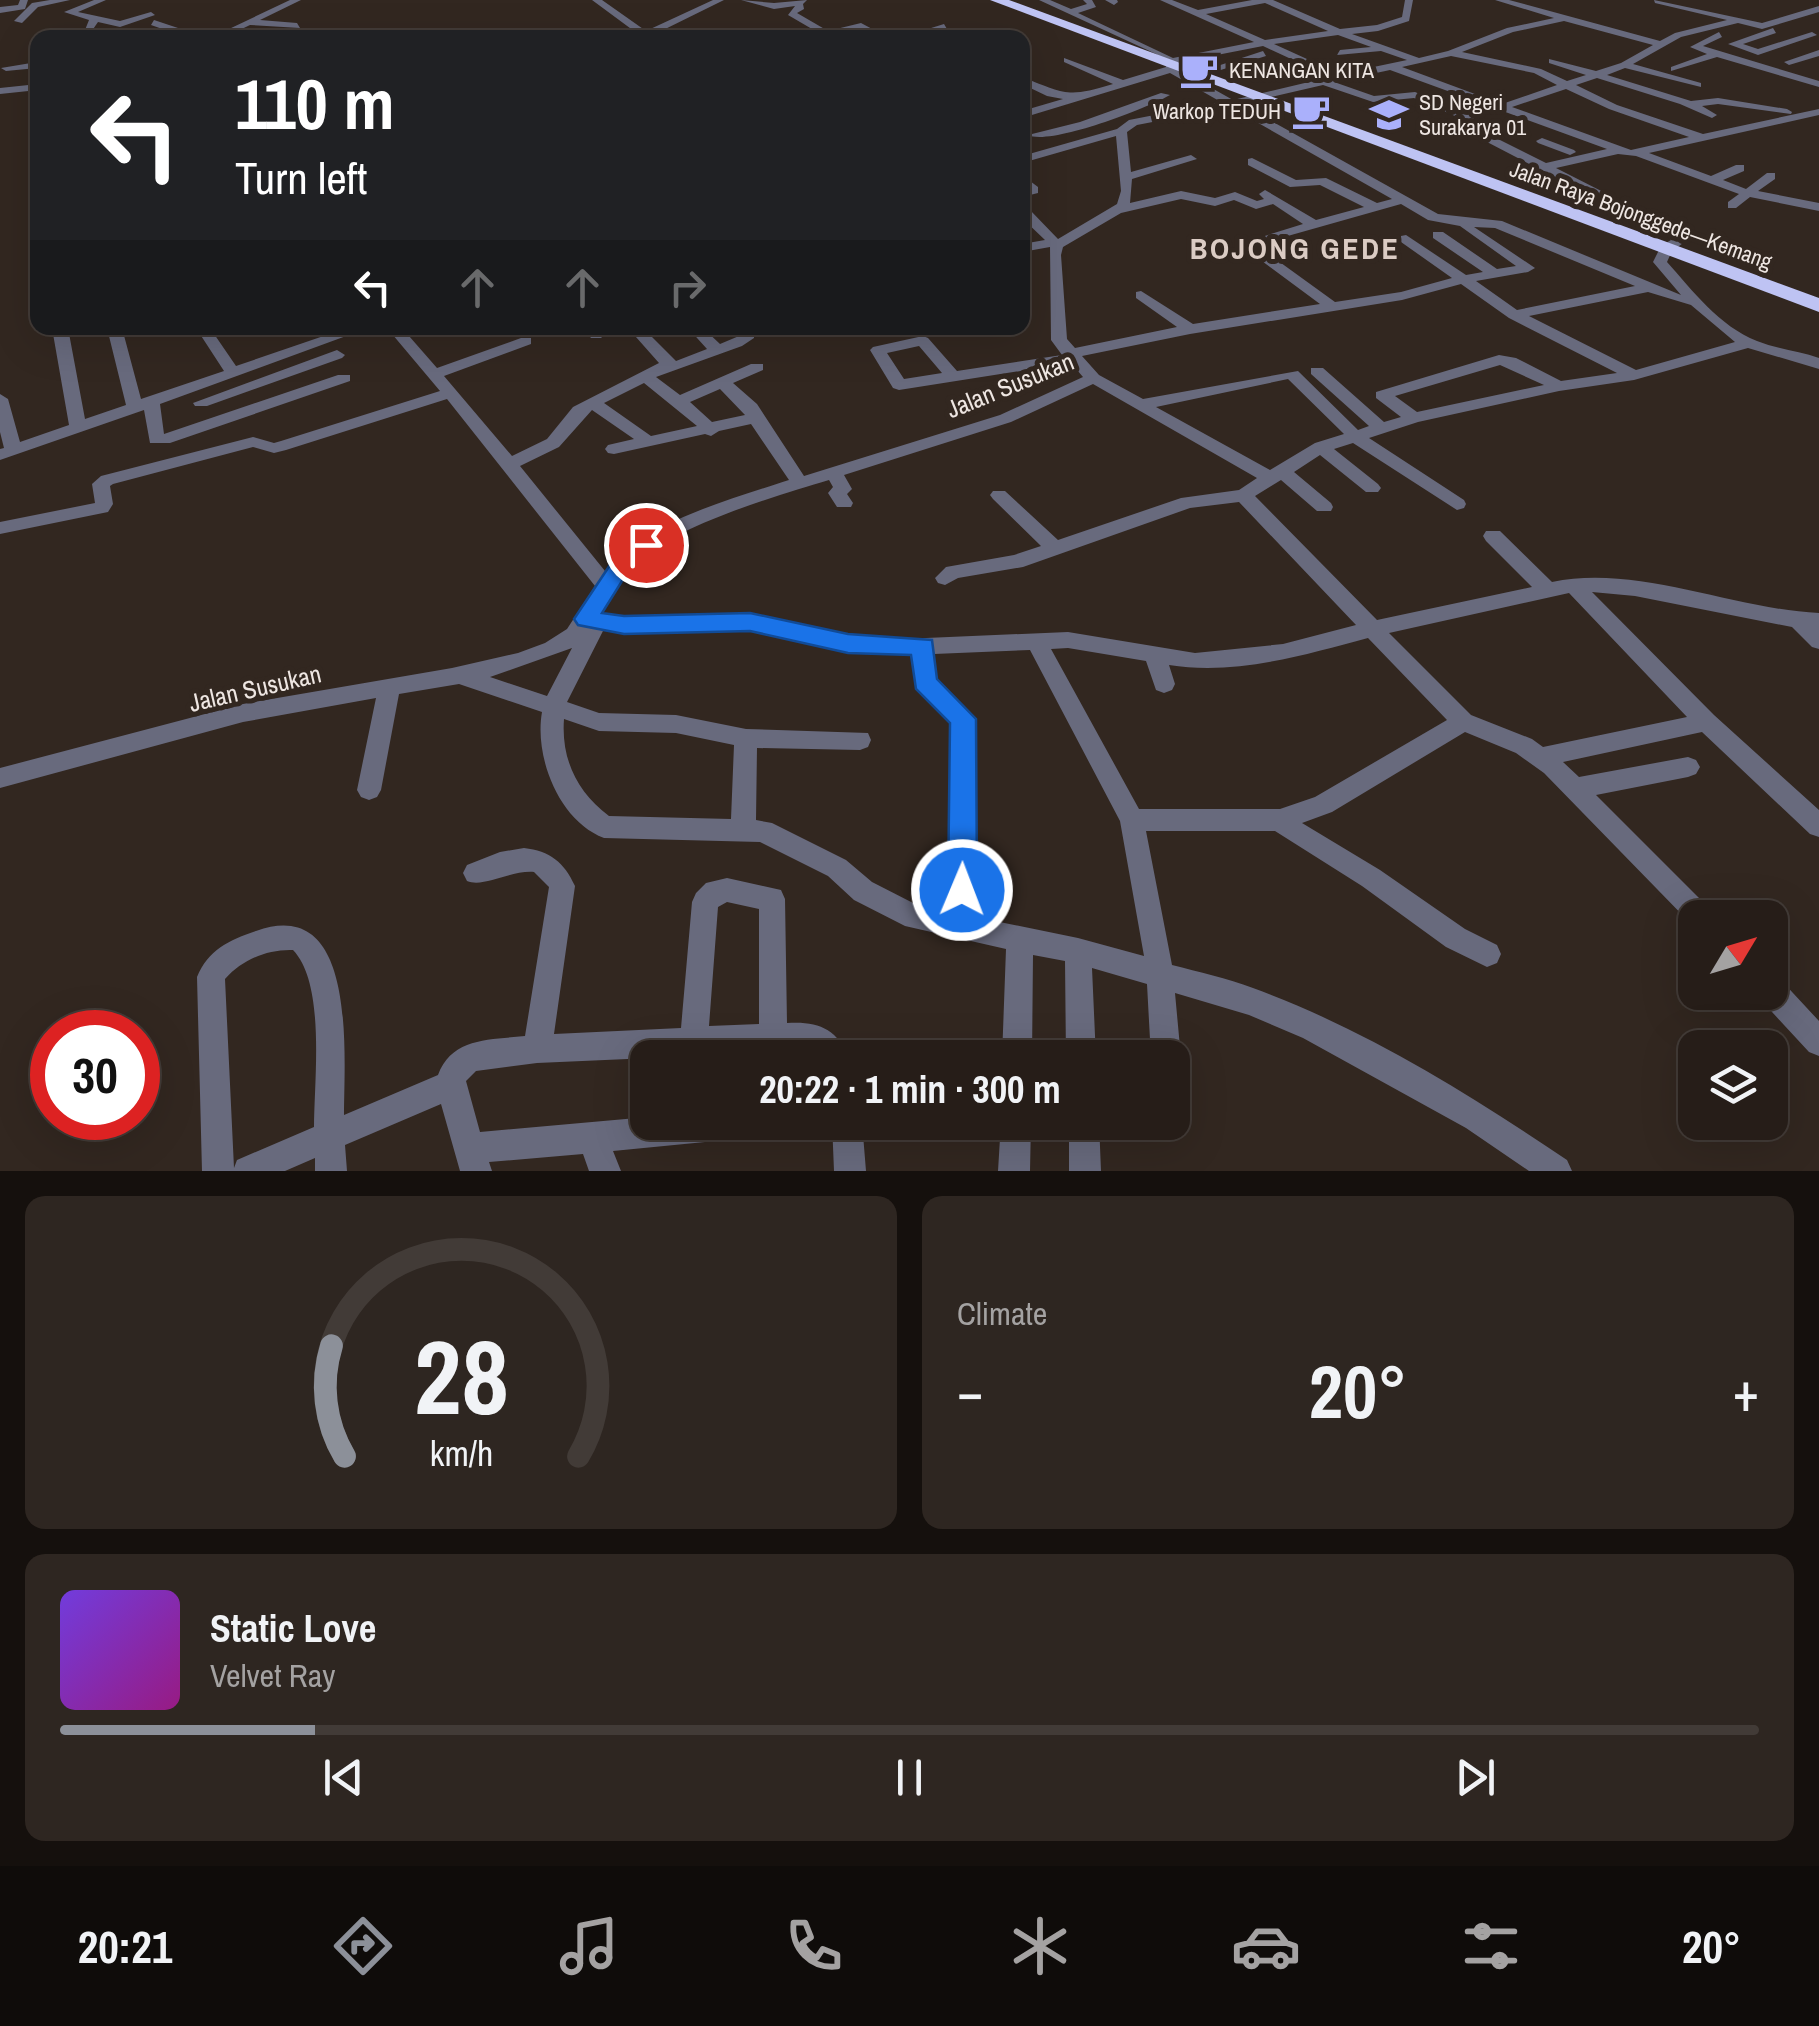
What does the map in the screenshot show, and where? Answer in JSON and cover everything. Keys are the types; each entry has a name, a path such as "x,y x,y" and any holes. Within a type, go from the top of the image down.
{"highway":[{"name":"Jalan Raya Bojonggede—Kemang","path":"997,0 1819,305"}],"street":[{"path":"0,10 21,7 24,0"},
{"path":"19,21 35,4 67,0"},
{"path":"52,30 67,0"},
{"path":"101,2 151,15 120,24 69,13 101,2 113,0"},
{"path":"233,30 297,0"},
{"path":"596,0 634,30"},
{"path":"655,30 720,0"},
{"path":"745,0 774,6 797,5 823,30"},
{"path":"1043,0 1148,46 1228,102 1447,223 1470,220 1497,224 1695,302"},
{"path":"1071,12 1093,6 1087,0"},
{"path":"1164,0 1339,77"},
{"path":"1197,13 1266,0 1336,32 1416,60"},
{"path":"1030,114 1125,85 1171,65 1262,42 1398,22 1406,18 1408,0"},
{"path":"1499,0 1659,44"},
{"path":"1522,7 1540,0"},
{"path":"1658,1 1780,22 1815,34"},
{"path":"274,9 305,12"},
{"path":"1819,9 1733,42 1819,71"},
{"path":"1030,157 1127,127 1451,53 1493,36 1586,10"},
{"path":"1710,10 1740,23 1762,26 1780,22"},
{"path":"89,30 94,19"},
{"path":"248,22 296,26"},
{"path":"154,23 175,30"},
{"path":"1482,112 1599,75 1687,32 1740,23"},
{"path":"1695,47 1740,23"},
{"path":"844,30 861,26 869,30"},
{"path":"936,30 944,28"},
{"path":"1758,52 1815,34"},
{"path":"1493,36 1520,44"},
{"path":"1680,43 1819,84"},
{"path":"1340,53 1384,48"},
{"path":"1198,74 1280,51"},
{"path":"1451,53 1526,68 1702,138"},
{"path":"1789,62 1819,53"},
{"path":"1675,69 1717,54"},
{"path":"1697,85 1620,66 1552,55 1712,115"},
{"path":"5,68 30,57"},
{"path":"1067,60 1125,85"},
{"path":"1741,76 1763,67"},
{"path":"5,68 30,73"},
{"path":"1392,68 1615,151 1640,154 1747,193 1819,207"},
{"path":"0,91 30,77"},
{"path":"1790,84 1804,80"},
{"path":"1324,82 1374,99 1422,97 1470,118 1468,128 1673,234 1679,241 1666,249 1660,262 1695,302 1748,343 1819,364"},
{"path":"1030,84 1051,94 1061,92 1112,111 1127,127 1127,192 1121,209"},
{"path":"1030,136 1072,129 1112,111 1165,95"},
{"path":"1630,112 1718,101 1813,113"},
{"path":"1640,154 1813,113"},
{"path":"1542,141 1566,151 1590,142"},
{"path":"1542,168 1615,151"},
{"path":"1125,177 1191,158"},
{"path":"1252,162 1294,184 1322,181 1377,208"},
{"path":"1710,181 1740,168"},
{"path":"1732,205 1771,176"},
{"path":"1030,247 1055,244 1121,209 1181,195 1215,202 1235,196 1254,204 1270,197 1314,225"},
{"path":"1333,308 1246,244 1402,200"},
{"path":"1030,223 1055,244"},
{"path":"952,375 1009,370 1190,329 1402,296 1460,280 1528,268 1466,227"},
{"path":"1438,235 1495,274"},
{"path":"1406,239 1517,316 1634,375"},
{"name":"Jalan Susukan","path":"0,778 278,705 456,674 556,648 592,620 606,586 633,555 657,540 749,500 993,423 1093,378 1060,340 1053,281 1055,244"},
{"path":"1517,316 1652,288"},
{"path":"1141,295 1190,329"},
{"path":"61,335 78,426"},
{"path":"117,335 143,403 163,438 346,385 328,338"},
{"path":"208,335 232,370"},
{"path":"0,399 7,453 338,335"},
{"path":"400,335 606,586"},
{"path":"642,335 669,364"},
{"path":"702,335 718,351"},
{"path":"508,464 552,443 592,402 669,364 681,366 746,335"},
{"path":"434,374 526,340"},
{"path":"945,578 953,572 1016,562 1151,512 1242,495 1321,447 1414,418 1560,386 1634,375 1748,343"},
{"path":"201,404 337,355"},
{"path":"1414,418 1382,395 1499,360 1510,361 1560,386"},
{"path":"679,401 757,367"},
{"path":"1317,371 1383,430"},
{"path":"1140,405 1288,373 1300,378 1356,437 1457,504"},
{"path":"644,376 711,431"},
{"path":"1093,378 1277,475 1324,507"},
{"path":"722,382 751,408 800,483"},
{"path":"0,528 101,508 101,484 107,480 252,442 274,448 286,445 451,393"},
{"path":"592,402 649,442"},
{"path":"614,448 711,431 755,418"},
{"path":"1321,447 1372,488"},
{"path":"832,472 844,489 837,494 844,503"},
{"path":"999,495 1055,548"},
{"path":"1242,495 1464,722 1524,746 1540,757 1576,788 1684,900"},
{"path":"1493,536 1548,591"},
{"path":"1556,1171 1477,1117 1313,1028 1250,1001 1078,951 914,917 863,891 837,868 763,831 604,827 588,816 554,766 555,705 592,620 750,622 848,644 923,646 1036,639 1098,643 1195,661 1283,652 1573,585 1606,583 1642,588 1757,618 1809,621 1819,641"},
{"path":"1573,585 1706,722 1819,826"},
{"path":"1036,639 1132,820 1160,972 1165,1040"},
{"path":"923,646 925,682 963,719 962,928"},
{"path":"1156,655 1164,684"},
{"path":"456,674 598,722 658,722 746,738 860,740"},
{"path":"369,790 390,686"},
{"path":"1132,820 1280,820 1323,805 1464,722"},
{"path":"1540,757 1706,722"},
{"path":"743,830 746,738"},
{"path":"1576,788 1688,766"},
{"path":"1280,820 1307,842 1382,886 1458,942 1486,954"},
{"path":"476,872 511,859 528,859 553,870 562,886 537,1050"},
{"path":"694,1040 705,902 714,892 727,890 772,899 773,1039"},
{"path":"218,1171 211,977 226,960 270,938 302,940 315,954 327,1015 331,1068 326,1136 331,1171"},
{"path":"1017,1040 1020,940"},
{"path":"1078,951 1081,1040"},
{"path":"1788,1008 1819,1042"},
{"path":"747,1040 810,1036 817,1040"},
{"path":"630,1045 469,1058 454,1073 450,1084 472,1160 630,1134"},
{"path":"248,1171 450,1084"},
{"path":"592,1138 605,1171"},
{"path":"848,1140 850,1171"},
{"path":"1014,1171 1015,1140"},
{"path":"1085,1140 1086,1171"}],"place":[{"name":"KENANGAN KITA","path":"1199,70"},
{"name":"Warkop TEDUH","path":"1311,111"},
{"name":"SD Negeri Surakarya 01","path":"1389,115"}],"district":[{"name":"BOJONG GEDE","path":"1295,248"}],"route":[{"path":"646,545 620,568 586,619 624,625 750,622 848,644 923,646 925,682 963,719 966,742 962,890"}]}
